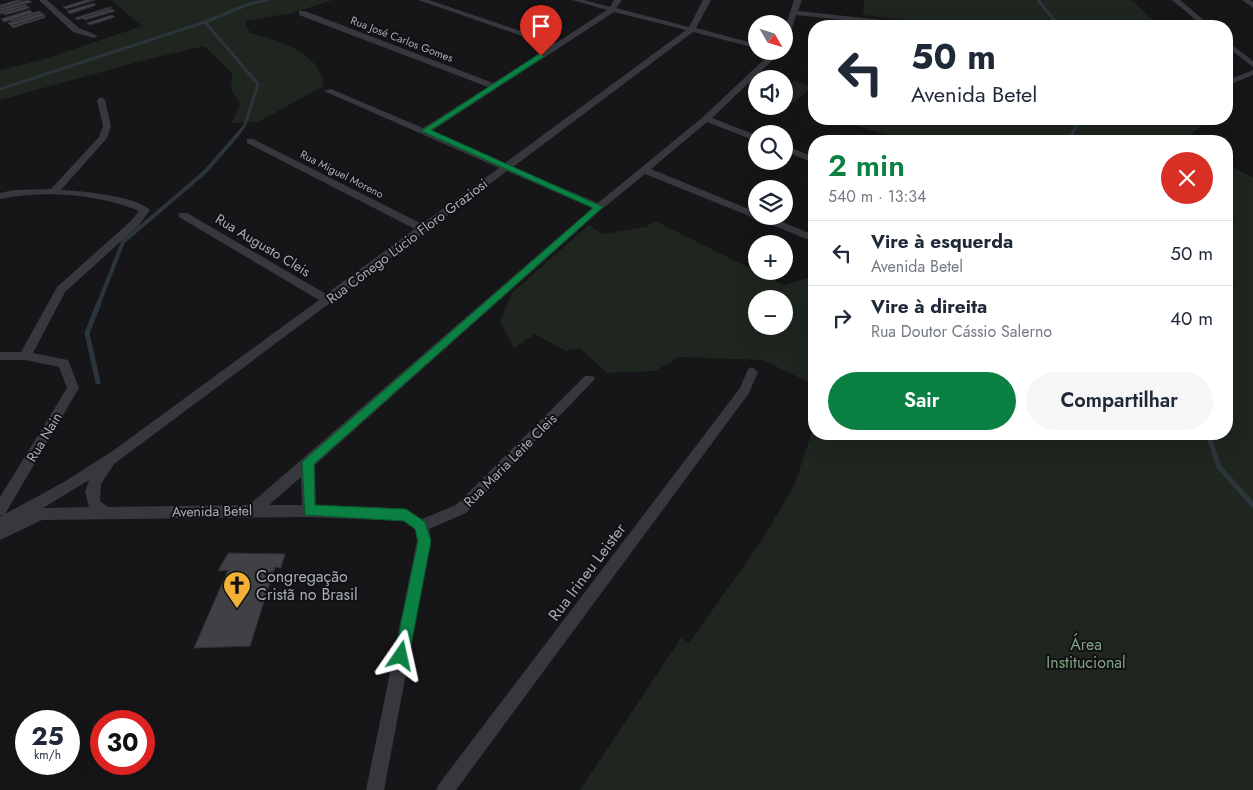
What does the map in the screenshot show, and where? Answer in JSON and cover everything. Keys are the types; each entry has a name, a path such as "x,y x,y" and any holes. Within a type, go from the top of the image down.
{"street":[{"path":"43,0 76,30 94,36"},
{"path":"422,0 557,46"},
{"path":"576,0 611,11 748,44"},
{"path":"425,131 611,11 618,0"},
{"name":"Rua Cônego Lúcio Floro Graziosi","path":"15,514 69,486 119,454 691,30 707,0"},
{"path":"793,16 798,0"},
{"path":"1176,0 1200,20"},
{"path":"1246,0 1253,6"},
{"name":"Rua José Carlos Gomes","path":"302,13 493,86"},
{"path":"794,13 862,20"},
{"path":"1233,48 1253,64"},
{"path":"254,510 599,207 706,119 768,60"},
{"path":"1233,81 1253,72"},
{"path":"328,91 599,207"},
{"path":"53,193 103,138 106,126 101,100"},
{"path":"706,119 748,135"},
{"name":"Rua Miguel Moreno","path":"250,141 423,229"},
{"path":"793,152 808,158"},
{"path":"646,170 748,212"},
{"path":"0,196 9,193 53,193 133,203 145,210 135,223 61,290 25,356 0,356"},
{"name":"Rua Augusto Cleis","path":"183,215 327,300"},
{"path":"779,225 808,237"},
{"name":"Rua Nain","path":"0,510 73,388 64,362 25,356"},
{"name":"Rua Irineu Leister","path":"446,790 745,390 752,372"},
{"name":"Rua Maria Leite Cleis","path":"421,526 461,509 589,379"},
{"name":"Rua Cônego Lúcio Floro Graziosi","path":"67,513 83,506 91,495 94,482 102,470 119,454"},
{"path":"308,462 309,511"},
{"path":"91,495 94,505 102,512 109,514"},
{"name":"Avenida Betel","path":"0,514 109,514 254,510 309,511 406,515 421,526"},
{"path":"0,534 22,522 46,513"},
{"path":"0,524 15,514"},
{"path":"375,790 424,541 421,526"}],"green space":[{"path":"111,0 333,0 292,13 245,21 250,33 273,39 296,49 306,56 315,64 321,74 324,86 258,122 232,123 240,104 231,90 232,73 204,46 141,61 0,100 0,70 38,61 142,26"},
{"path":"864,0 1131,0 1153,20 908,20 863,15"},
{"path":"794,81 808,86 808,90 793,103"},
{"path":"853,125 1203,125 1190,135 888,135"},
{"name":"Área Institucional","path":"1233,167 1253,178 1253,790 580,790 681,638 689,643 760,543 794,486 809,440 1233,440"},
{"path":"655,221 748,267 748,280 774,280 784,285 808,278 808,382 763,360 679,357 655,371 607,373 580,348 566,351 535,334 514,348 500,321 512,293 589,225 603,234 646,227"}],"building":[{"path":"18,0 23,1 0,8 0,5"},
{"path":"28,0 32,2 0,11 0,8"},
{"path":"86,0 95,0 66,9 63,7"},
{"path":"94,3 96,5 70,14 67,11"},
{"path":"25,4 27,6 0,14 0,11"},
{"path":"27,6 30,8 5,15 3,13"},
{"path":"112,8 77,20 75,18"},
{"path":"112,9 115,11 85,20 82,18"},
{"path":"30,10 33,13 4,22 1,19"},
{"path":"39,11 42,13 12,22 10,20"},
{"path":"42,13 45,15 11,26 8,23"},
{"path":"112,15 115,17 90,25 87,23"},
{"path":"46,17 13,28 11,26"},
{"name":"Congregação Cristã no Brasil","path":"228,553 285,554 281,568 275,567 250,646 194,648 228,570 218,571"}],"waterway":[{"path":"205,22 249,4 267,0"},
{"path":"1038,0 1054,20"},
{"path":"0,89 205,22"},
{"path":"205,22 258,84 245,125 237,135"},
{"path":"1071,135 1077,125"},
{"path":"98,305 123,242 205,172 238,134"},
{"path":"98,382 87,333 99,303"},
{"path":"1210,440 1219,467 1253,505"}],"place":[{"name":"Congregação Cristã no Brasil","path":"237,609"}],"route":[{"path":"401,656 424,541 421,526 406,515 309,511 308,462 599,207 425,131 541,56"}]}
